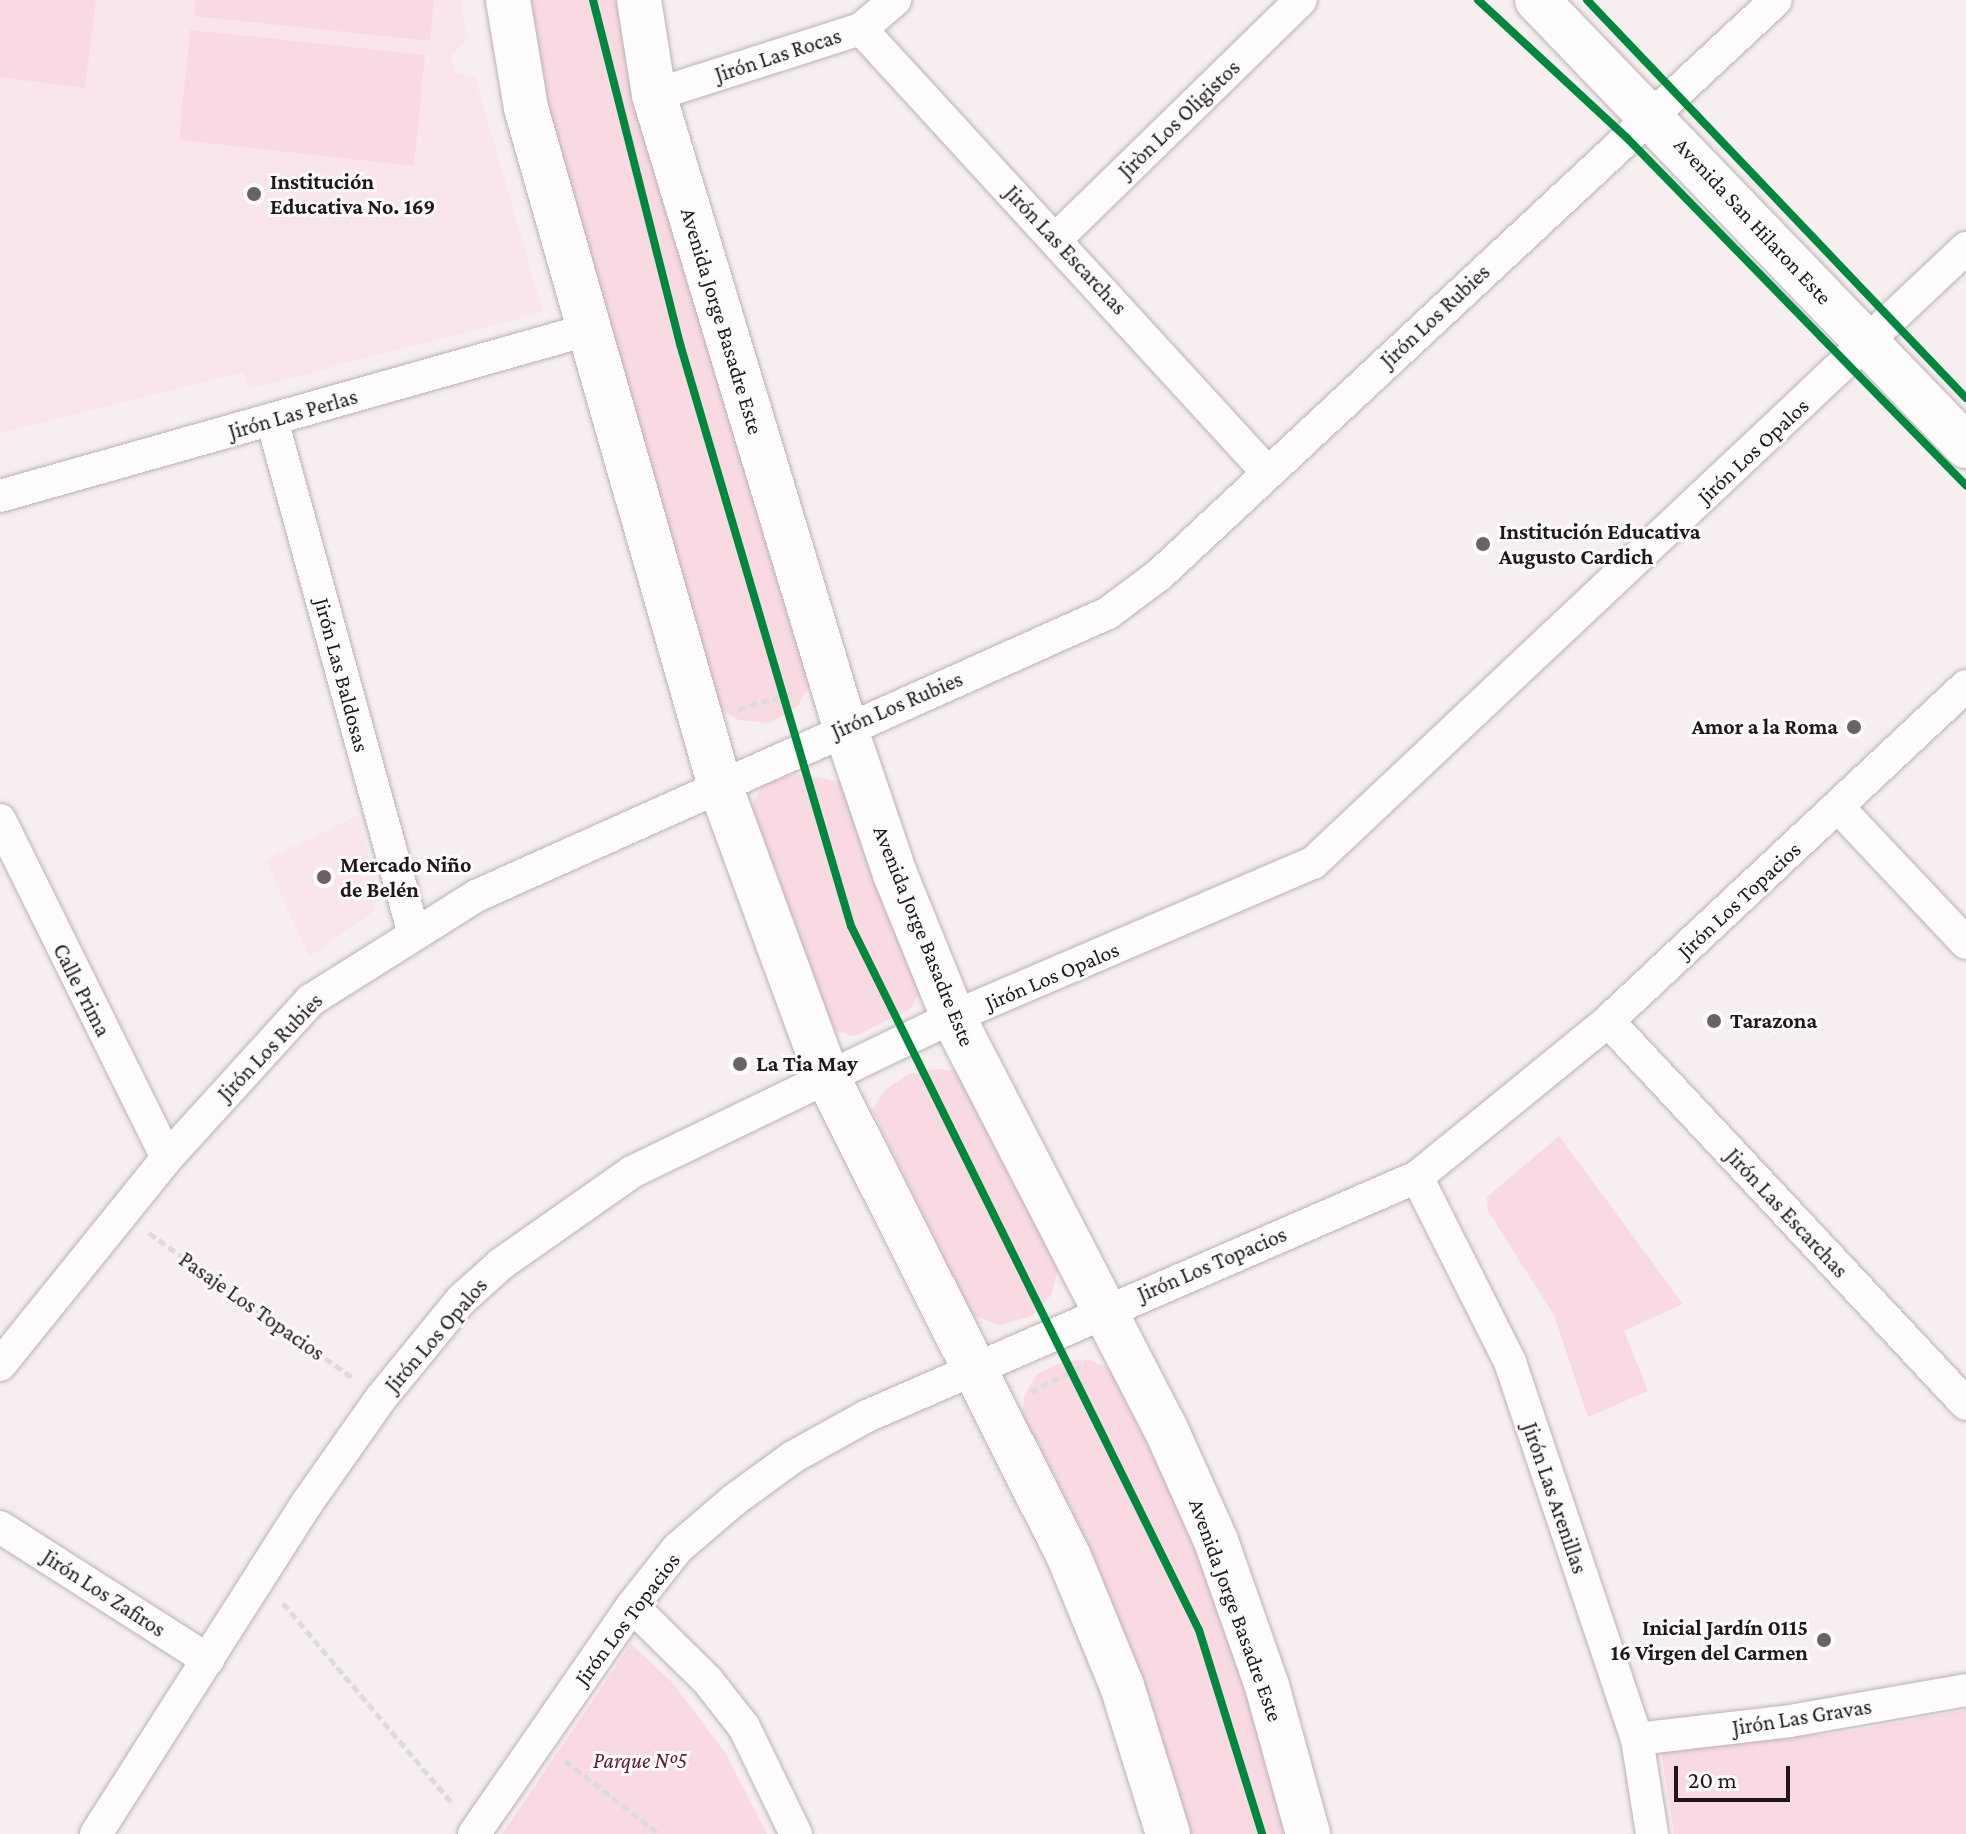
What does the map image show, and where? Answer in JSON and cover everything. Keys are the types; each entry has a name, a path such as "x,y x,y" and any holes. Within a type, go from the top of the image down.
{"main road":[{"path":"508,0 526,108 719,783 827,1076 1069,1557 1122,1686 1168,1834"},
{"name":"Avenida Jorge Basadre Este","path":"639,0 654,95 845,727 895,874 953,1017 1165,1427 1216,1541 1267,1686 1308,1834"},
{"name":"Avenida San Hilaron Este","path":"1537,0 1652,114 1966,446"}],"street":[{"name":"Jirón Las Rocas","path":"654,95 861,29 895,0"},
{"name":"Jiròn Los Oligistos","path":"1056,239 1301,0"},
{"name":"Jirón Los Rubies","path":"0,1365 167,1158 311,1000 413,931 476,896 801,746 1108,613 1159,575 1776,0"},
{"name":"Jirón Las Escarchas","path":"861,29 1268,473"},
{"name":"Jirón Los Opalos","path":"96,1834 261,1576 381,1398 461,1300 556,1222 632,1172 953,1017 1313,863 1966,248"},
{"name":"Jirón Las Perlas","path":"0,496 587,330"},
{"name":"Jirón Las Baldosas","path":"272,420 413,931"},
{"name":"Jirón Los Topacios","path":"475,1833 632,1606 678,1548 793,1457 867,1416 975,1371 1102,1310 1417,1177 1608,1021 1966,686"},
{"path":"1838,807 1966,943"},
{"name":"Calle Prima","path":"0,820 167,1158"},
{"name":"Jirón Las Escarchas","path":"1608,1021 1966,1404"},
{"name":"Jirón Las Arenillas","path":"1417,1177 1510,1362 1637,1739 1652,1834"},
{"name":"Jirón Los Zafiros","path":"0,1527 208,1660"},
{"path":"632,1606 708,1681 744,1727 796,1834"},
{"name":"Jirón Las Gravas","path":"1637,1739 1790,1721 1966,1690"}],"path":[{"path":"780,681 801,746"},
{"path":"735,710 809,689"},
{"path":"1054,1333 1079,1385"},
{"path":"1019,1397 1094,1360"},
{"path":"261,1576 475,1833"},
{"path":"563,1759 659,1834"}],"shaded area":[{"name":"Institución Educativa No. 169","path":"0,0 461,0 468,39 451,55 455,72 475,77 543,312 248,389 242,372 0,433"},
{"name":"Mercado Niño de Belén","path":"358,815 378,895 374,911 309,957 266,860"}],"green space":[{"path":"0,0 96,0 85,88 0,77"},
{"path":"196,0 434,0 430,41 194,16"},
{"path":"526,0 622,0 815,676 798,706 770,723 739,720 709,704 554,156"},
{"path":"190,30 425,55 414,166 179,140"},
{"path":"795,774 844,782 923,985 910,1009 856,1036 828,1030 745,817 763,785"},
{"path":"937,1069 962,1072 1059,1267 1051,1295 1032,1316 1000,1325 971,1315 872,1110 886,1089 909,1074"},
{"path":"1559,1136 1683,1304 1624,1331 1648,1391 1588,1417 1554,1315 1488,1211 1487,1197"},
{"path":"1091,1360 1117,1372 1234,1633 1289,1834 1184,1834 1023,1417 1024,1397 1037,1374 1064,1361"},
{"name":"Parque Nº5","path":"631,1644 672,1682 726,1754 767,1834 502,1834"},
{"path":"1966,1710 1966,1834 1674,1834 1661,1752 1846,1732"}],"cycle path":[{"path":"593,0 680,344 851,926 1199,1630 1262,1834"},
{"path":"1478,0 1626,137 1966,485"},
{"path":"1587,0 1966,398"}],"place":[{"name":"Institución Educativa No. 169","path":"254,194"},
{"name":"Institución Educativa Augusto Cardich","path":"1483,544"},
{"name":"Amor a la Roma","path":"1854,727"},
{"name":"Mercado Niño de Belén","path":"324,877"},
{"name":"Tarazona","path":"1714,1021"},
{"name":"La Tia May","path":"740,1064"},
{"name":"Inicial Jardín 0115 16 Virgen del Carmen","path":"1824,1640"}]}
